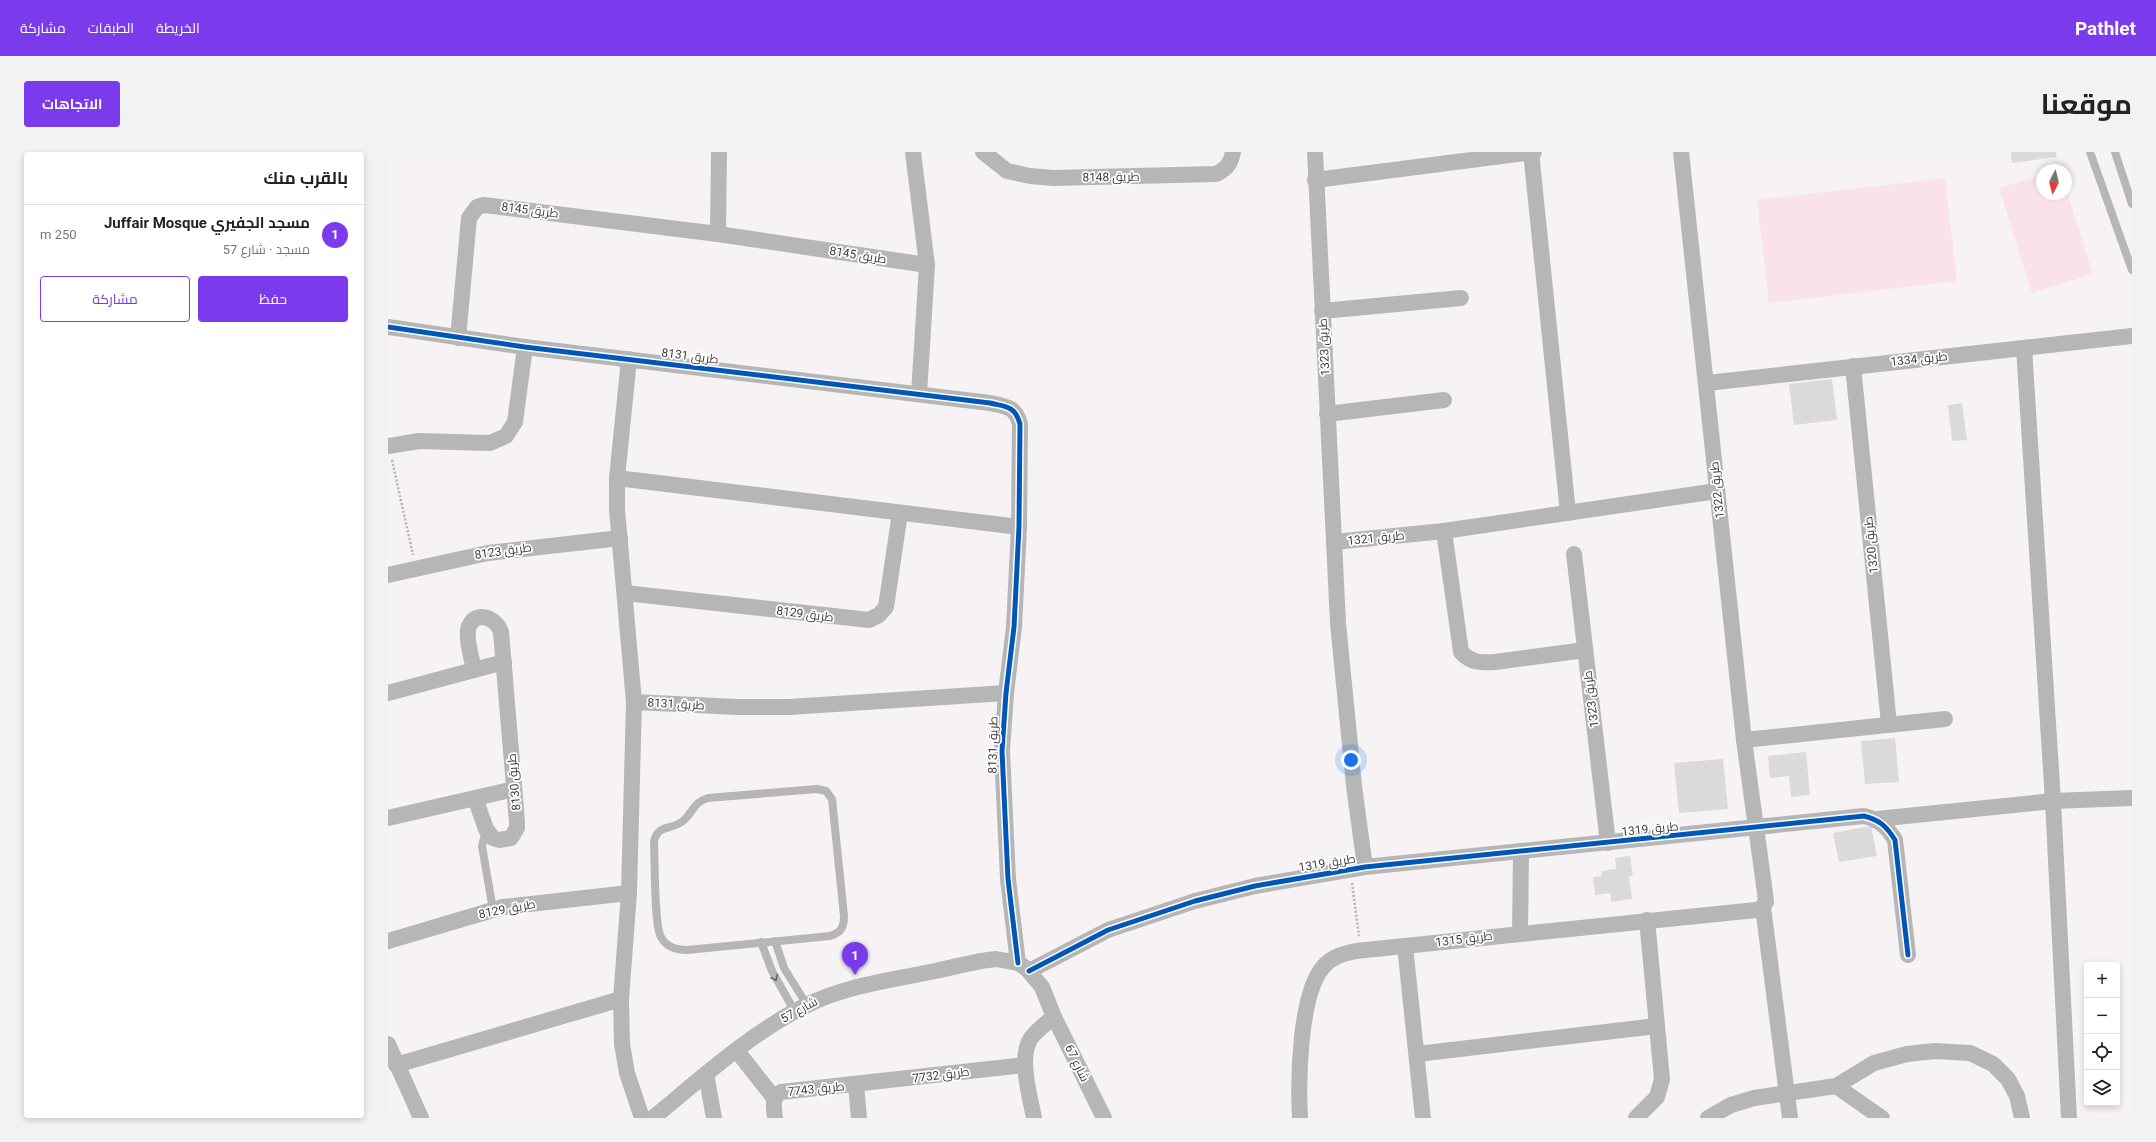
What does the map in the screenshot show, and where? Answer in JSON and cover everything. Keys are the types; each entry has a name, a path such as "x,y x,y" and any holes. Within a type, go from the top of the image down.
{"street":[{"path":"718,234 719,152"},
{"path":"913,152 928,265 919,394"},
{"name":"طريق 8148","path":"983,152 1007,171 1030,176 1053,178 1216,174 1226,169 1232,158 1233,152"},
{"name":"طريق 1323","path":"1314,152 1334,542"},
{"path":"1531,152 1568,513"},
{"path":"1315,180 1534,152"},
{"name":"طريق 1322","path":"1681,152 1707,383 1744,740 1757,828 1766,902 1763,907 1790,1118"},
{"name":"طريق 8145","path":"458,338 469,218 477,207 491,205 718,234 928,265"},
{"path":"1322,311 1461,298"},
{"name":"طريق 8131","path":"388,327 525,347 990,403 1008,407 1015,411 1018,418 1019,527 1014,628 1006,693 1002,752 1008,879 1023,967"},
{"name":"طريق 1334","path":"1707,383 2132,336"},
{"path":"388,446 419,441 490,443 506,436 515,422 525,347"},
{"path":"2024,348 2053,801 2070,1118"},
{"path":"629,359 617,478 620,538 634,702 629,893 621,999 622,1044 627,1073 642,1118"},
{"name":"طريق 1320","path":"1853,366 1889,724"},
{"path":"1327,414 1444,400"},
{"path":"617,478 1019,527"},
{"name":"طريق 1321","path":"1357,869 1334,542 1444,531 1717,491"},
{"name":"طريق 8129","path":"625,592 869,620 879,616 886,607 900,513"},
{"path":"1444,531 1461,652 1469,660 1495,662 1585,650"},
{"name":"طريق 8123","path":"388,575 507,550 620,538"},
{"name":"طريق 1323","path":"1574,554 1608,843"},
{"name":"طريق 8130","path":"474,670 468,635 469,628 473,622 479,618 486,617 493,619 498,624 504,662 517,822 515,834 511,838 499,840 493,838 486,830"},
{"path":"388,693 504,662"},
{"name":"طريق 8131","path":"634,702 737,707 789,707 1006,693"},
{"path":"1744,740 1944,719"},
{"path":"388,818 514,789"},
{"path":"475,798 486,830"},
{"name":"طريق 1319","path":"1023,967 1108,930 1195,901 1282,882 1357,869 1851,817 1864,816 1877,819 2053,801 2132,798"},
{"path":"1877,819 1888,828 1895,840 1908,955"},
{"path":"1520,932 1521,852"},
{"name":"طريق 8129","path":"388,941 493,910 629,893"},
{"name":"طريق 1315","path":"1300,1118 1299,1091 1308,999 1314,982 1323,966 1337,955 1361,950 1520,932 1756,910 1763,907"},
{"path":"1644,1116 1657,1097 1662,1079 1646,920"},
{"path":"1405,946 1423,1118"},
{"path":"974,963 996,959 1023,967"},
{"name":"شارع 67","path":"974,963 988,964 1016,971 1035,986 1053,1012"},
{"name":"شارع 57","path":"654,1118 706,1074 770,1027 801,1008 830,994 856,987 974,963"},
{"name":"شارع 67","path":"1023,967 1042,986 1104,1118"},
{"path":"396,1065 621,999"},
{"path":"1034,1118 1025,1065 1027,1047 1031,1039 1053,1012"},
{"path":"1417,1054 1657,1026"},
{"path":"388,1044 396,1065 421,1118"},
{"path":"737,1051 774,1098"},
{"path":"1708,1118 1731,1106 1754,1098 1786,1092 1836,1086 1874,1063 1907,1054 1935,1052 1970,1053 1993,1064 2008,1079 2017,1096 2022,1118"},
{"name":"طريق 7732","path":"856,1084 1025,1065"},
{"path":"706,1074 714,1118"},
{"path":"856,1084 859,1118"},
{"name":"طريق 7743","path":"775,1118 774,1098 781,1092 856,1084"},
{"path":"1836,1086 1882,1118"}],"lane":[{"path":"2090,152 2132,270"},
{"path":"2115,152 2132,204"},
{"path":"822,789 826,791 832,799 844,923 837,934 830,936 775,941 687,950 672,948 666,943 658,931 655,837 660,829 684,820 694,806 708,798 822,789"},
{"path":"486,830 482,846 493,910"},
{"path":"775,941 784,968 801,1008"},
{"path":"761,942 772,971 801,1008"}],"path":[{"path":"388,446 416,568"},
{"path":"1357,869 1361,950"}],"shaded area":[{"path":"2036,177 2036,200 2069,200 2093,274 2032,293 1999,188"},
{"path":"1945,178 1957,281 1769,303 1757,200"}],"building":[{"path":"2011,152 2056,152 2057,157 2012,163"},
{"path":"1832,379 1837,420 1794,425 1789,384"},
{"path":"1962,403 1967,440 1952,441 1948,405"},
{"path":"1895,738 1899,782 1865,784 1861,741"},
{"path":"1806,752 1810,795 1791,797 1789,776 1770,778 1768,756"},
{"path":"1723,759 1728,809 1679,813 1674,763"},
{"path":"1871,826 1877,856 1839,862 1833,833"},
{"path":"1630,856 1633,876 1629,876 1632,899 1611,902 1610,893 1595,895 1593,877 1601,876 1602,871 1616,869 1615,858"}],"cycle path":[{"path":"388,327 525,347 990,403 1013,410 1020,424 1019,527 1014,627 1006,693 1002,751 1008,879 1018,963"},
{"path":"1029,971 1108,930 1195,901 1255,886 1365,867 1864,816 1882,825 1889,831 1895,840 1908,955"}],"place":[{"name":"مسجد الجفيري Juffair Mosque","path":"855,975"}]}
